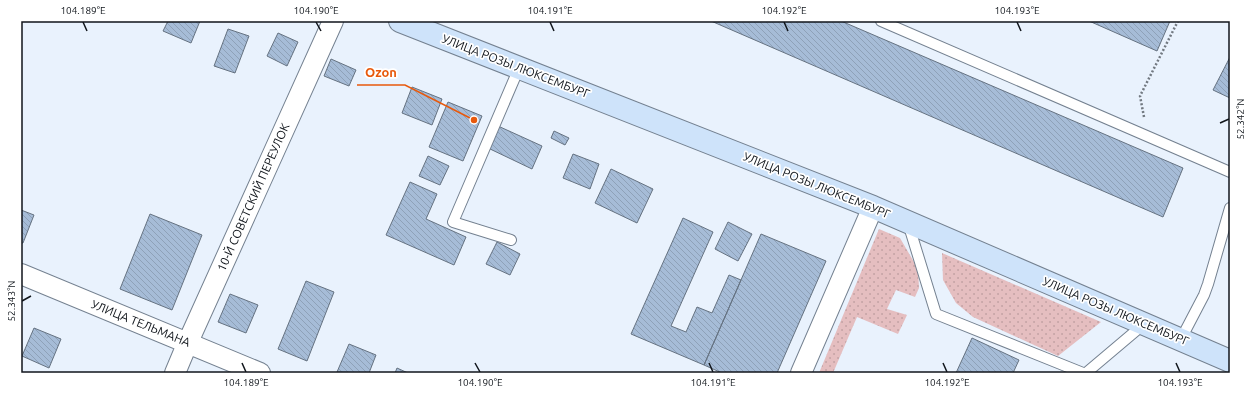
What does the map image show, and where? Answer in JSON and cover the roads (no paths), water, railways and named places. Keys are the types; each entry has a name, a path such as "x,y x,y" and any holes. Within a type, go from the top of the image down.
{"main road":[{"name":"УЛИЦА РОЗЫ ЛЮКСЕМБУРГ","path":"400,21 908,221 1230,361"}],"street":[{"name":"10-Й СОВЕТСКИЙ ПЕРЕУЛОК","path":"175,373 333,21"},
{"path":"801,373 873,207"},
{"name":"УЛИЦА ТЕЛЬМАНА","path":"21,274 260,373"}],"lane":[{"path":"881,21 1230,172"},
{"path":"510,240 453,222 519,68"},
{"path":"1181,339 1204,295 1230,208"},
{"path":"908,221 936,314 1082,373"},
{"path":"1086,373 1145,323"}],"place":[{"name":"Ozon","path":"474,120"}]}
